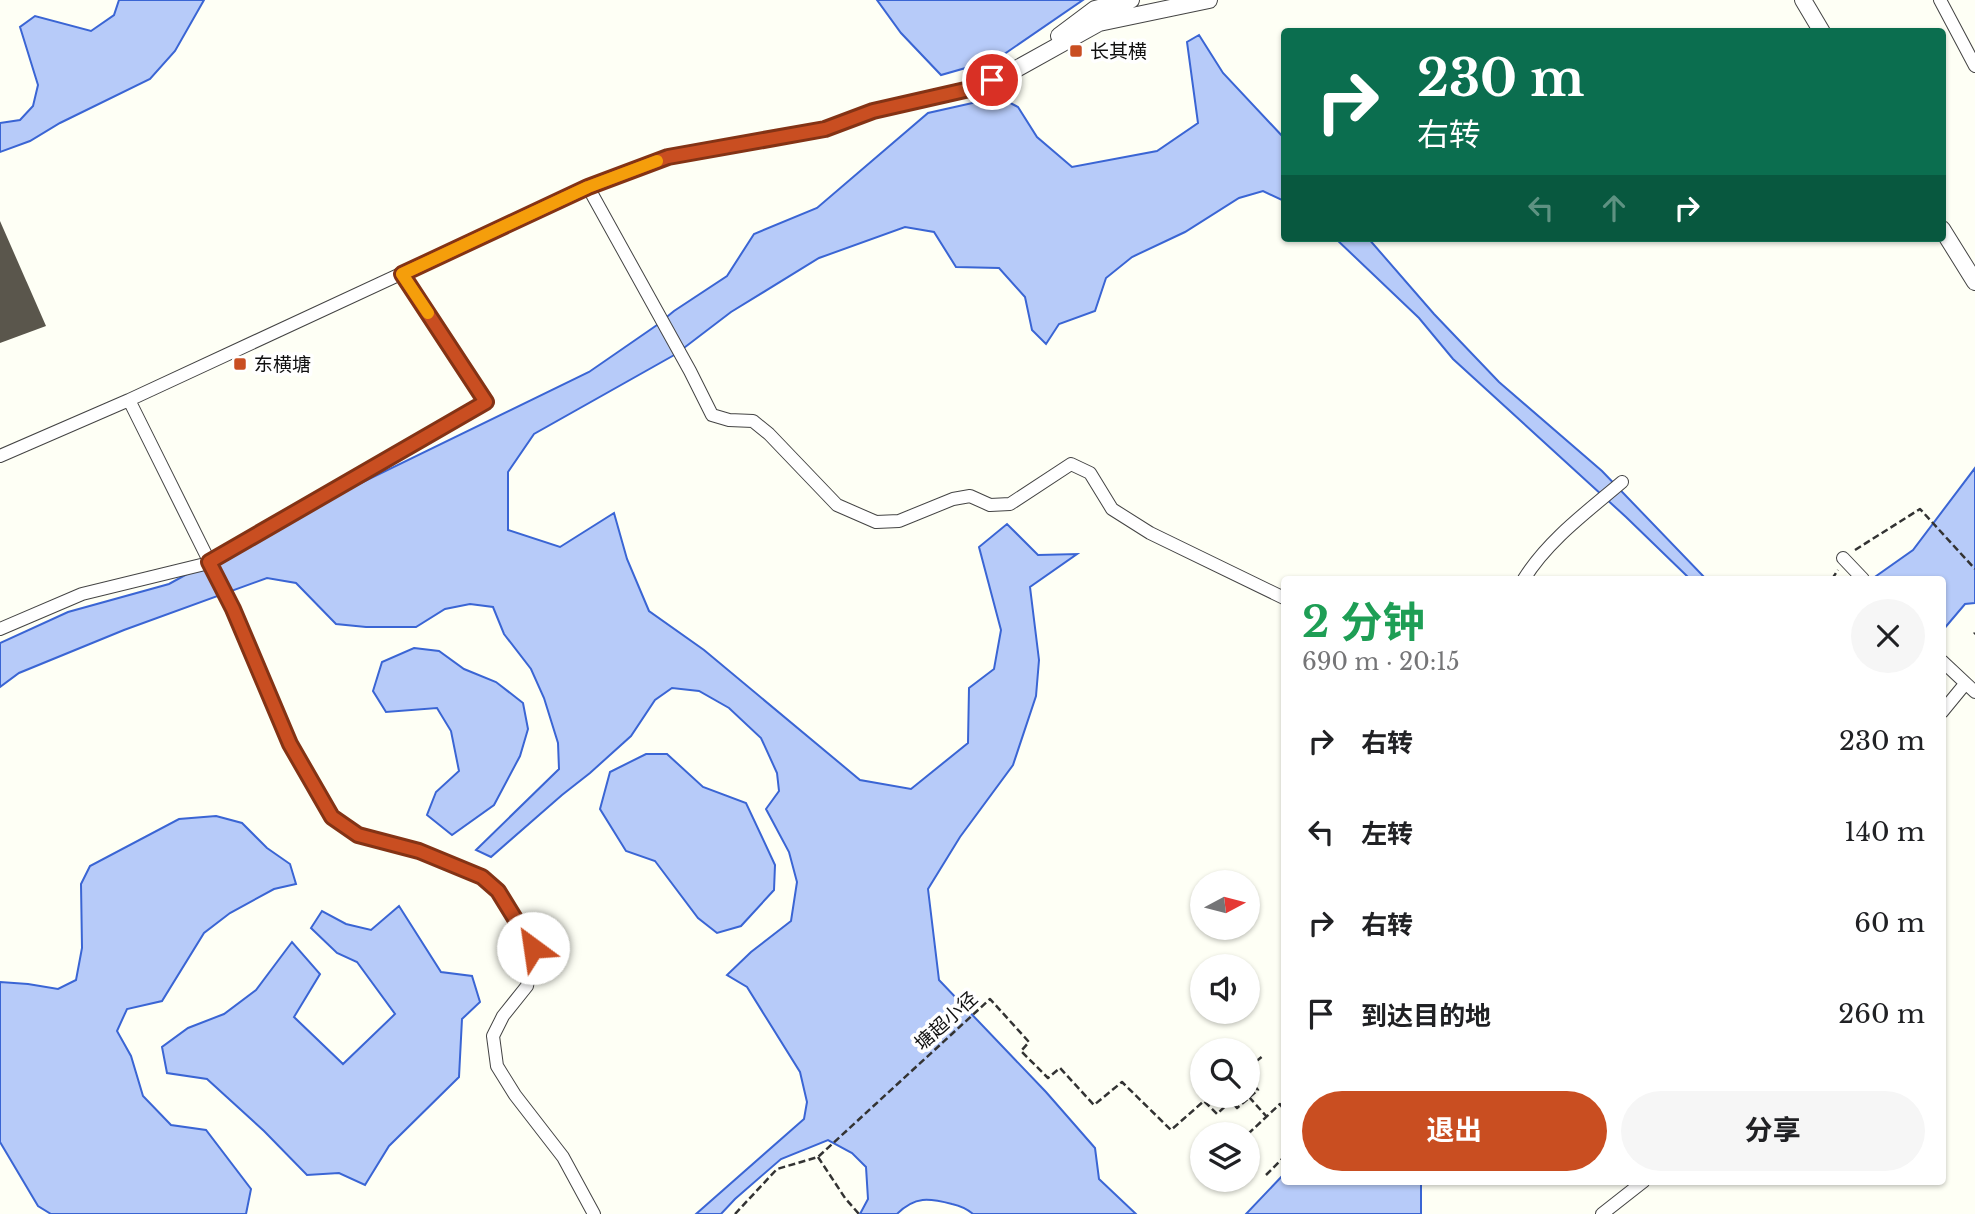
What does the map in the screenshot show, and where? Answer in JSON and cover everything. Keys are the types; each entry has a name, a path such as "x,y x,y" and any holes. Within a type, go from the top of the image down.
{"street":[{"path":"1009,73 1095,9 1131,0"},
{"path":"0,457 588,187 668,157 825,129 873,111 974,88 1009,73 1099,23 1209,0"},
{"path":"1802,0 1820,28"},
{"path":"1940,0 1975,66"},
{"path":"588,187 712,415 753,421 769,433 837,505 876,522 899,521 953,499 970,496 990,505 1010,504 1071,464 1090,473 1112,509 1150,533 1281,597"},
{"path":"1946,235 1975,282"},
{"path":"0,629 82,594 209,562 486,402 402,274"},
{"path":"129,400 233,609 290,744 332,817 358,835 419,851 482,877 498,891 533,948 527,986 503,1016 493,1036 497,1066 515,1095 563,1157 594,1214"},
{"path":"1526,576 1563,533 1622,482"},
{"path":"1843,558 1860,576"},
{"path":"1946,665 1970,688 1946,709"},
{"path":"1602,1214 1639,1185"}],"path":[{"path":"1834,576 1843,558 1920,509 1975,569"},
{"name":"塘超小径","path":"735,1214 777,1169 818,1157 990,999 1029,1042 1021,1051 1048,1078 1060,1068 1094,1105 1122,1082 1171,1130 1196,1108"},
{"path":"1260,1058 1264,1055"},
{"path":"1260,1123 1281,1106"},
{"path":"1259,1108 1267,1116"},
{"path":"818,1157 859,1214"},
{"path":"1266,1175 1281,1160"}],"water":[{"path":"119,0 204,0 175,51 150,79 60,123 30,141 0,152 0,123 20,120 33,106 38,85 20,27 35,16 91,31 114,15"},
{"path":"877,0 1083,0 997,59 941,75 901,33"},
{"path":"1199,35 1223,73 1281,135 1281,200 1263,191 1239,198 1185,232 1132,257 1106,278 1095,311 1059,324 1046,344 1032,330 1025,297 999,268 956,267 934,232 905,227 819,258 731,312 676,354 534,434 508,472 508,530 560,547 614,513 627,559 649,611 704,650 860,780 911,789 968,743 969,688 994,669 1001,630 979,547 1007,524 1038,555 1077,554 1030,587 1039,660 1036,696 1013,765 960,837 928,889 939,980 1046,1092 1095,1148 1099,1179 1136,1214 973,1214 944,1202 923,1200 910,1204 897,1214 860,1214 868,1199 866,1167 852,1153 828,1140 781,1159 721,1214 696,1214 804,1119 807,1102 800,1072 747,987 727,975 751,952 791,921 797,882 789,852 766,809 779,791 777,773 761,738 729,708 699,691 672,688 655,700 631,736 491,857 476,850 559,769 558,743 544,698 531,669 504,634 493,607 470,604 445,609 416,627 336,624 296,583 267,578 124,630 19,673 0,687 0,643 68,612 169,584 289,518 589,372 727,276 754,234 817,208 928,113 999,97 1018,107 1037,137 1072,167 1157,151 1198,123 1187,42"},
{"path":"1339,242 1371,242 1434,314 1499,382 1602,471 1703,576 1687,576 1453,359 1419,318"},
{"path":"1975,468 1975,603 1965,604 1946,626 1946,576 1876,576 1913,550"},
{"path":"414,648 439,651 464,669 496,682 523,703 528,729 520,756 494,805 452,835 427,815 436,792 459,771 451,731 437,708 386,712 373,691 382,662"},
{"path":"646,754 667,754 703,787 746,803 775,865 774,890 741,926 717,933 698,918 655,861 626,851 600,809 610,772"},
{"path":"216,816 242,823 267,848 290,864 296,884 274,889 230,913 204,933 162,1001 127,1009 117,1031 131,1056 143,1096 171,1125 206,1130 251,1189 246,1214 51,1214 38,1206 0,1142 0,982 58,989 76,980 82,948 81,884 90,866 179,819"},
{"path":"399,906 441,972 472,976 480,1002 462,1019 459,1077 389,1146 365,1185 339,1173 307,1175 207,1079 167,1073 162,1047 188,1028 224,1014 256,990 292,942 320,974 294,1017 343,1064 395,1014 357,962 337,953 311,928 322,911 346,924 371,930"},
{"path":"1281,1177 1281,1185 1421,1185 1421,1214 1246,1214"}],"building":[{"path":"0,221 46,326 0,343"}],"slow traffic":[{"path":"428,313 402,274 588,187 657,161"}],"place":[{"name":"长其横","path":"1076,51"},
{"name":"东横塘","path":"240,364"}],"route":[{"path":"533,948 498,891 482,877 419,851 358,835 332,817 290,744 233,609 209,562 486,402 402,274 588,187 668,157 825,129 873,111 974,88 992,80"}]}
